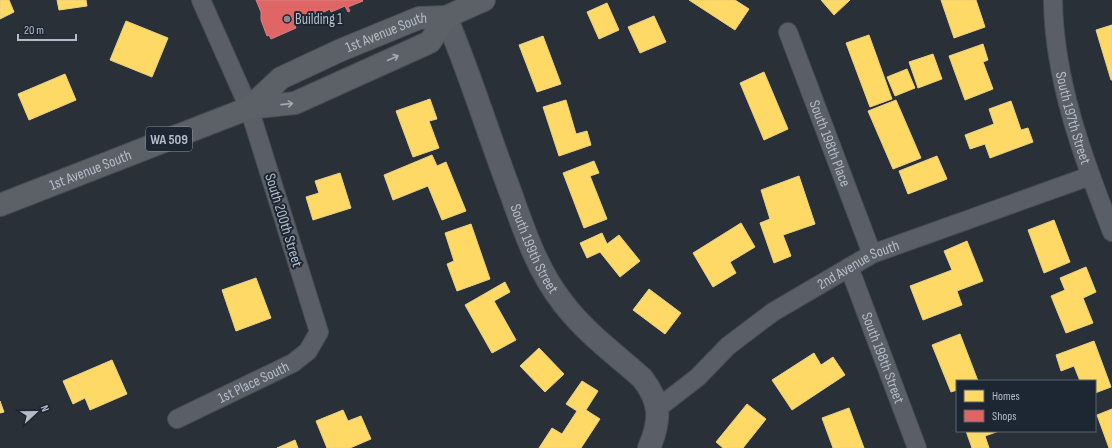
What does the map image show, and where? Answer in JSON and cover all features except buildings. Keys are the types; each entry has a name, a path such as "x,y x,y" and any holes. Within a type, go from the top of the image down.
{"main road":[{"name":"1st Avenue South","path":"0,205 249,108 295,103 430,42 446,17 484,0"}],"street":[{"name":"South 200th Street","path":"201,0 249,108 319,332"},
{"name":"South 197th Street","path":"1053,0 1060,73 1090,176 1112,232"},
{"name":"South 199th Street","path":"446,17 464,62 525,234 547,280 576,320 642,378 651,389 658,408 657,423 648,448"},
{"name":"South 198th Place","path":"788,32 872,254"},
{"name":"2nd Avenue South","path":"658,408 698,376 728,346 772,312 872,254 1090,176"},
{"name":"South 198th Street","path":"849,267 917,448"},
{"name":"1st Place South","path":"177,418 293,363 308,351 319,332"}],"place":[{"name":"Building 1","path":"287,19"}]}
